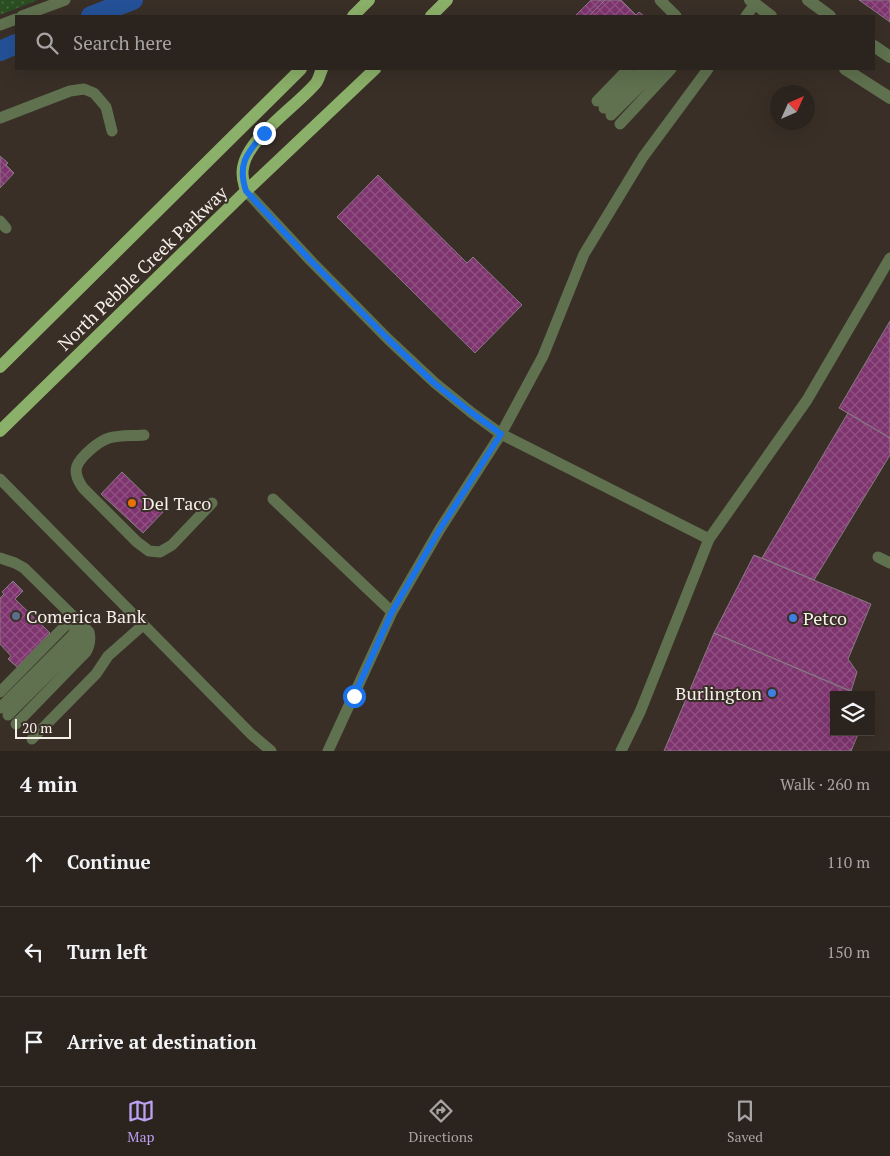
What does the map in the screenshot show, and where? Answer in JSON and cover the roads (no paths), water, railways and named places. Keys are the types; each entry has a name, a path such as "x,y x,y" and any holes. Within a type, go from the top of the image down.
{"main road":[{"path":"354,15 369,0"},
{"path":"432,15 447,0"},
{"name":"North Pebble Creek Parkway","path":"0,367 300,70"},
{"path":"246,191 242,180 242,167 249,151 264,133 317,82 322,70"},
{"name":"North Pebble Creek Parkway","path":"0,431 246,191 374,70"}],"street":[{"path":"808,0 829,15"},
{"path":"753,2 770,15"},
{"path":"875,47 890,56"},
{"path":"847,70 890,98"}],"lane":[{"path":"25,15 65,0"},
{"path":"660,0 672,14"},
{"path":"746,15 753,2"},
{"path":"0,25 15,19"},
{"path":"604,108 627,70"},
{"path":"604,108 642,70"},
{"path":"604,108 655,70"},
{"path":"620,124 670,70"},
{"path":"328,751 392,612 438,534 501,434 544,356 584,254 643,157 707,70"},
{"path":"0,118 70,91 84,89 94,93 106,106 112,130"},
{"path":"246,191 388,339 434,383 472,413 501,434 709,539"},
{"path":"621,751 640,712 709,539 807,400 890,258"},
{"path":"144,435 109,438 96,444 77,467 78,480 83,488 137,542 149,551 160,552 172,546 212,502"},
{"path":"0,479 251,734 271,751"},
{"path":"274,499 392,612"},
{"path":"878,557 890,563"},
{"path":"0,558 15,562 24,568 89,632 90,639 90,645 86,652 16,724"},
{"path":"0,692 68,621 76,620"},
{"path":"4,712 72,635 77,625 76,620"},
{"path":"32,739 96,674 108,656 143,625"}],"waterway":[{"path":"94,15 133,0"},
{"path":"0,51 15,44"}],"place":[{"name":"Del Taco","path":"132,503"},
{"name":"Comerica Bank","path":"16,616"},
{"name":"Petco","path":"793,618"},
{"name":"Burlington","path":"772,693"}]}
